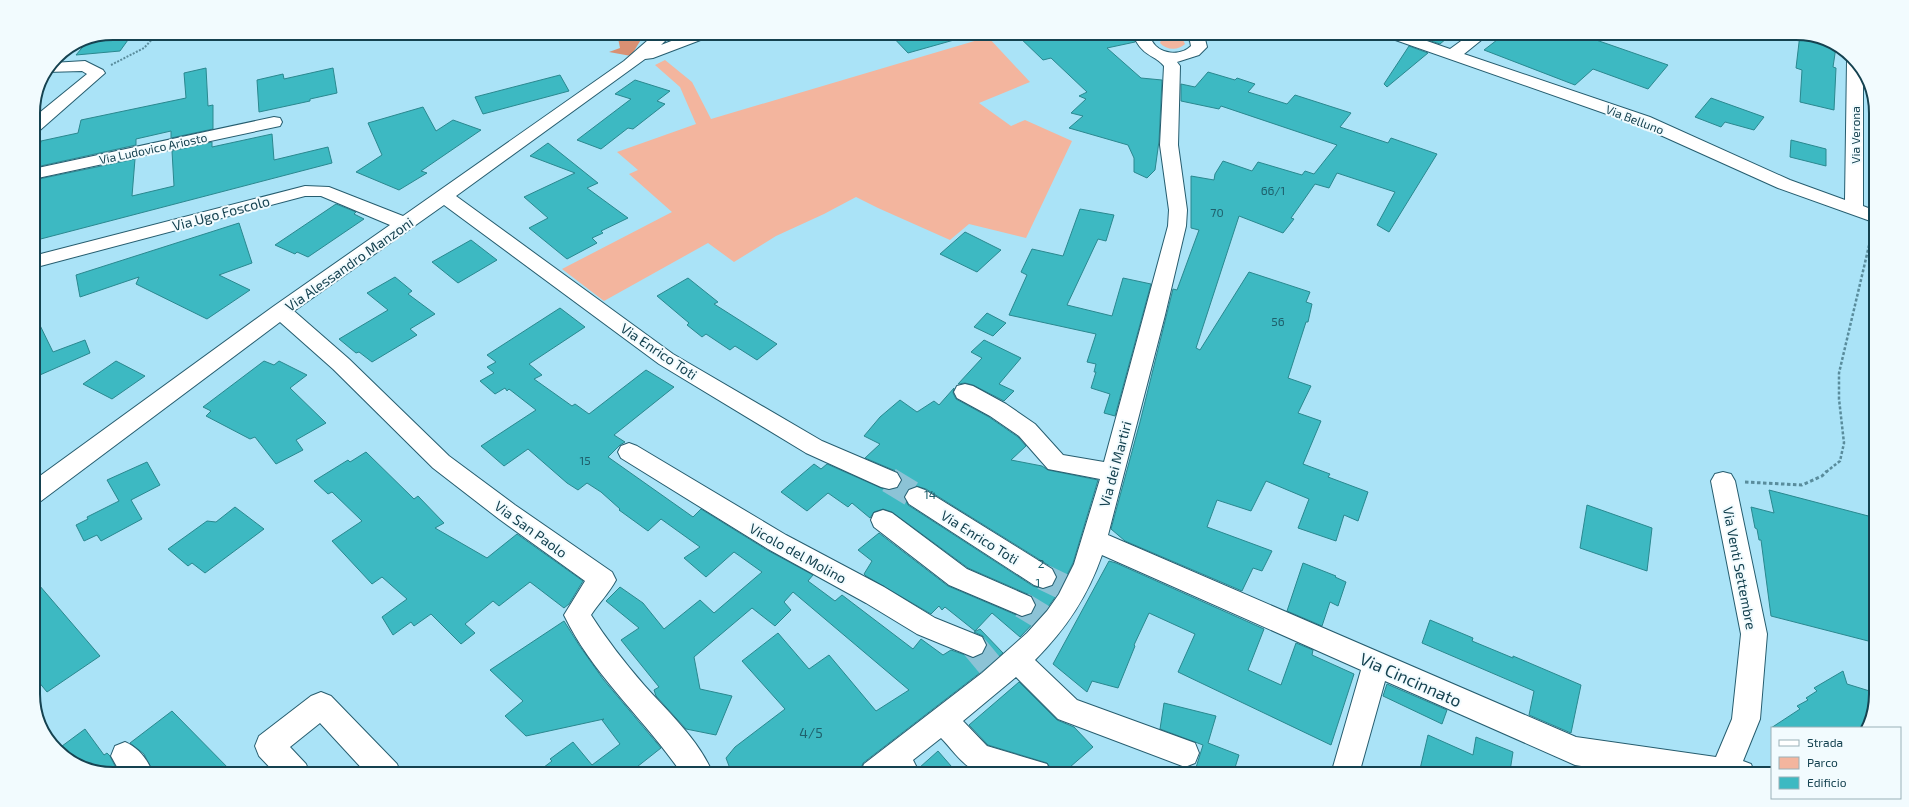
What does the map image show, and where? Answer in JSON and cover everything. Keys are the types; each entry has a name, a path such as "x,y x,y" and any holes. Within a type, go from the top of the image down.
{"street":[{"name":"Via Alessandro Manzoni","path":"40,489 281,311 445,197 630,64 657,40"},
{"path":"630,64 652,53 687,40"},
{"path":"1145,40 1149,50 1173,60 1196,52 1199,47 1194,40"},
{"name":"Via Belluno","path":"1408,40 1644,121 1784,184 1869,214"},
{"path":"1452,56 1473,40"},
{"name":"Via dei Martiri","path":"893,767 1003,668 1049,622 1070,590 1094,540 1164,284 1177,226 1178,210 1169,145 1173,60"},
{"path":"40,121 97,73 85,66 55,68"},
{"name":"Via Verona","path":"1854,209 1855,70"},
{"name":"Via Ludovico Ariosto","path":"40,172 274,122"},
{"name":"Via Ugo Foscolo","path":"40,260 305,191 323,190 406,224"},
{"name":"Via Enrico Toti","path":"445,197 666,359 814,447 889,480"},
{"name":"Via San Paolo","path":"281,311 341,364 441,462 507,512 603,580 590,594 578,615 586,630 635,694 658,719 694,767"},
{"path":"964,392 998,410 1027,430 1056,463 1112,472"},
{"name":"Vicolo del Molino","path":"629,452 776,542 875,595 926,626 973,645"},
{"name":"Via Venti Settembre","path":"1723,481 1754,634 1746,719 1734,767"},
{"name":"Via Enrico Toti","path":"917,497 1043,577"},
{"path":"883,520 958,577 1022,606"},
{"name":"Via Cincinnato","path":"1094,540 1575,751 1685,767"},
{"path":"1347,767 1376,664"},
{"path":"1003,668 1068,710 1185,753"},
{"path":"289,767 269,746 321,705 380,767"},
{"path":"943,721 979,757 1013,767"}],"path":[{"path":"97,73 155,40"},
{"path":"1723,481 1802,485 1822,476 1840,462 1844,443 1839,399 1839,373 1869,247"}],"green space":[{"path":"978,40 991,40 1030,82 979,103 1011,126 1025,120 1072,141 1026,238 969,224 950,240 856,197 824,214 776,236 734,262 708,243 604,301 562,269 672,212 629,174 638,170 617,152 696,124 680,87 655,65 665,60 692,82 711,119"},
{"path":"1161,40 1183,40 1185,44 1179,48 1172,49 1165,47 1160,43"}],"shaded area":[{"path":"618,40 641,40 631,56 609,52 620,48"}],"building":[{"path":"128,40 120,51 76,55 83,47 94,42"},
{"path":"896,40 954,40 908,53"},
{"path":"1022,40 1136,40 1135,42 1107,48 1141,78 1162,80 1159,141 1155,170 1147,178 1134,172 1134,158 1128,145 1069,128 1083,116 1071,113 1086,99 1079,96 1087,92 1051,58 1043,60"},
{"path":"1428,40 1445,40 1440,44"},
{"path":"1497,40 1596,40 1668,65 1648,89 1593,69 1575,85 1484,50"},
{"path":"1799,40 1815,42 1835,51 1833,67 1836,68 1834,110 1800,102 1802,70 1796,68"},
{"path":"1409,46 1428,53 1387,87 1384,84"},
{"path":"206,68 208,106 213,105 213,129 171,138 171,131 136,139 136,145 40,166 41,141 78,133 81,120 186,98 184,73"},
{"path":"333,68 337,93 310,99 310,101 259,112 257,80 283,74 284,79"},
{"path":"1208,72 1235,80 1237,78 1255,84 1248,92 1287,104 1295,95 1351,113 1340,127 1388,143 1391,138 1437,154 1389,232 1377,225 1395,192 1337,173 1329,188 1315,184 1291,218 1294,219 1283,233 1239,216 1196,348 1200,350 1249,272 1310,292 1306,302 1312,304 1308,322 1306,322 1288,378 1311,386 1298,413 1321,421 1303,464 1330,474 1328,477 1368,492 1358,521 1344,515 1336,541 1298,528 1309,499 1266,481 1251,511 1217,500 1207,527 1272,551 1262,571 1253,568 1242,591 1125,541 1111,529 1140,422 1173,289 1177,290 1199,230 1191,228 1191,176 1214,180 1215,174 1223,161 1252,171 1258,162 1302,175 1305,171 1314,174 1337,145 1221,106 1219,109 1181,101 1181,84 1195,87"},
{"path":"560,75 569,91 483,114 475,97"},
{"path":"635,80 670,91 657,101 665,104 633,129 628,128 601,149 577,140 631,99 615,94"},
{"path":"1711,98 1764,117 1754,130 1725,122 1721,127 1695,117"},
{"path":"423,107 436,131 453,120 481,130 421,171 427,173 399,190 356,172 382,155 368,123"},
{"path":"272,134 274,160 328,147 332,163 40,239 40,179 135,159 132,196 174,186 172,151 212,142 212,147"},
{"path":"1791,140 1826,149 1826,166 1790,157"},
{"path":"548,143 598,183 587,188 628,218 601,231 603,233 592,238 597,243 567,259 529,228 548,218 524,197 575,173 530,156"},
{"path":"336,204 356,212 354,214 364,219 308,257 297,252 295,254 275,245"},
{"path":"1080,209 1114,215 1106,241 1098,239 1067,305 1112,316 1123,278 1151,284 1115,416 1104,413 1110,394 1091,388 1096,372 1094,372 1096,364 1087,362 1096,334 1009,315 1027,275 1021,272 1032,249 1063,256"},
{"path":"239,223 252,263 219,275 250,290 207,319 136,284 139,277 80,297 76,275"},
{"path":"965,232 1001,250 977,272 940,254"},
{"path":"471,240 497,260 458,283 432,262"},
{"path":"395,277 412,291 408,294 435,314 410,329 417,335 372,362 359,352 356,353 339,339 388,310 367,293"},
{"path":"688,278 718,302 714,304 777,344 757,360 735,346 730,350 706,334 702,337 687,325 689,323 657,296"},
{"path":"560,308 585,327 529,364 542,375 534,379 572,406 575,404 589,414 646,370 674,387 614,435 625,442 608,457 693,517 701,509 767,550 813,575 808,581 835,601 842,595 913,649 921,639 943,655 951,650 974,658 983,654 987,646 983,636 974,632 980,629 1003,653 981,672 863,763 862,767 729,767 726,758 735,747 785,709 742,661 778,633 809,669 829,655 876,711 909,690 793,592 784,602 791,610 775,626 752,608 694,657 700,689 732,696 716,735 686,729 656,696 654,690 659,687 621,640 639,628 606,601 620,587 643,603 664,629 700,600 714,613 762,572 734,552 706,577 684,558 700,547 661,519 648,531 619,510 620,509 601,492 587,483 578,490 567,483 528,449 504,466 481,446 536,410 509,389 507,391 505,388 495,394 480,381 494,373 487,367 496,362 487,355"},
{"path":"987,313 1006,323 993,336 974,327"},
{"path":"40,325 53,352 85,340 90,353 40,375"},
{"path":"984,340 1021,358 999,384 1014,391 1004,401 973,385 965,383 958,384 982,358 971,352"},
{"path":"116,361 145,376 112,399 83,384"},
{"path":"264,361 274,365 279,361 307,375 290,388 326,423 296,440 303,450 276,464 255,437 250,439 206,416 211,411 203,407"},
{"path":"954,388 953,393 956,399 989,417 1018,437 1026,446 1011,460 1042,466 1048,470 1098,480 1073,563 1058,593 1046,610 1020,637 992,613 975,631 945,607 942,610 939,606 931,614 866,576 864,574 872,561 858,550 879,533 948,586 1021,617 1031,614 1036,606 1032,596 968,568 892,512 883,509 874,512 870,518 852,503 848,507 828,493 807,511 781,492 814,464 821,469 827,464 881,488 889,490 897,488 902,481 898,472 865,458 880,444 864,436 880,417 900,400 917,412 934,401 939,405","holes":["916,486 926,489 1053,568 1057,576 1053,586 1043,589 1033,586 908,505 904,496 908,489"]},
{"path":"366,452 414,499 418,496 444,523 435,528 487,558 517,534 583,581 569,604 564,608 530,582 499,606 493,601 465,624 475,633 461,644 431,614 414,626 411,622 393,635 382,617 407,599 382,577 372,584 332,541 362,521 332,492 328,494 314,481 348,460 350,462"},
{"path":"147,462 160,485 131,500 142,519 101,541 97,535 84,541 76,525 88,519 87,517 119,501 107,480"},
{"path":"1769,490 1869,516 1869,641 1771,616 1761,540 1759,540 1757,529 1755,528 1751,507 1774,513"},
{"path":"1587,505 1652,528 1647,571 1580,548"},
{"path":"235,507 264,529 205,573 192,563 188,566 168,549 207,521 216,522"},
{"path":"1109,561 1264,629 1248,670 1281,685 1296,643 1313,650 1312,655 1354,674 1331,745 1178,672 1195,634 1149,613 1134,645 1135,646 1118,688 1092,681 1087,692 1053,664"},
{"path":"1303,563 1336,576 1335,577 1346,582 1338,606 1330,602 1322,626 1287,611"},
{"path":"40,586 100,656 47,692 40,684"},
{"path":"1430,620 1473,638 1472,641 1513,658 1513,656 1581,685 1571,733 1529,715 1534,691 1422,643"},
{"path":"564,621 603,679 661,748 637,767 544,767 552,761 550,759 573,742 592,765 620,744 602,720 604,719 526,736 505,716 523,701 490,670"},
{"path":"1843,671 1847,684 1869,691 1868,708 1861,727 1773,727 1800,709 1797,706 1808,700 1806,698 1817,691 1814,688"},
{"path":"1019,682 1057,720 1074,727 1093,747 1070,767 1050,767 1047,763 988,745 969,725"},
{"path":"1387,684 1447,710 1442,724 1383,696"},
{"path":"1164,703 1216,716 1208,743 1239,755 1235,767 1196,767 1203,745 1160,729"},
{"path":"172,711 227,767 150,767 144,754 130,743"},
{"path":"85,729 104,755 107,753 110,756 116,767 94,765 76,757 61,746"},
{"path":"1428,735 1473,755 1476,737 1513,752 1511,767 1420,767"},
{"path":"938,751 952,767 920,767"}],"tunnel":[{"path":"889,480 917,497"},
{"path":"1043,577 1066,588"},
{"path":"1022,605 1047,620"},
{"path":"973,645 993,669"}]}
